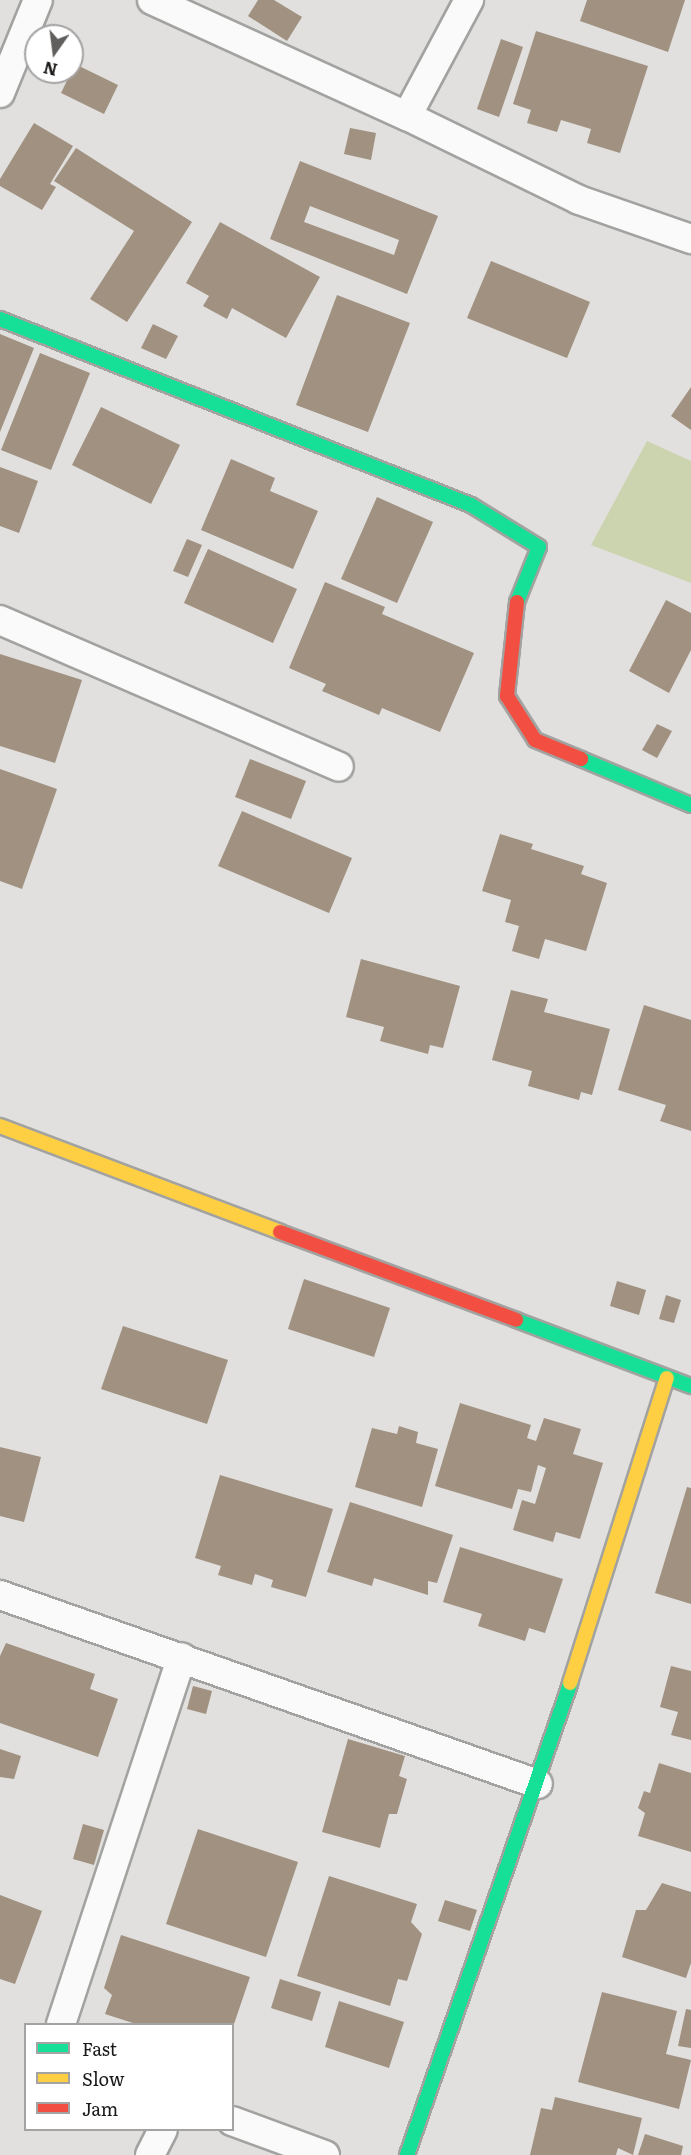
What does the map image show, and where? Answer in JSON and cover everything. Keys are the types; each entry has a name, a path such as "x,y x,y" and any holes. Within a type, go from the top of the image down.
{"street":[{"path":"0,93 38,0"},
{"path":"152,0 407,116 579,200 691,239"},
{"path":"407,116 469,0"},
{"path":"0,319 471,505 539,548 517,602 507,696 535,741 691,805"},
{"path":"0,621 339,767"},
{"path":"0,1126 691,1386"},
{"path":"407,2155 538,1784 667,1378"},
{"path":"0,1595 538,1784"},
{"path":"62,2023 182,1658"},
{"path":"234,2122 325,2155"},
{"path":"150,2155 162,2131"}],"green space":[{"path":"647,441 691,461 691,583 591,545"}],"building":[{"path":"258,0 274,0 302,17 287,41 248,16"},
{"path":"587,0 685,0 668,52 580,21"},
{"path":"536,31 648,66 620,153 587,143 591,129 561,120 557,132 527,123 531,110 513,104"},
{"path":"501,39 523,47 499,117 477,109"},
{"path":"84,68 118,85 104,114 61,93 65,84 84,84"},
{"path":"34,123 73,146 50,184 56,187 42,210 0,186 0,179"},
{"path":"350,128 376,133 371,160 344,154"},
{"path":"76,148 192,222 127,322 90,299 134,231 54,181"},
{"path":"300,161 438,216 407,294 270,239","holes":["310,206 399,240 394,255 304,222"]},
{"path":"220,222 320,277 286,338 232,308 227,319 203,306 209,296 186,283"},
{"path":"491,261 590,302 567,358 467,318"},
{"path":"337,295 410,323 368,432 296,405"},
{"path":"153,324 178,336 166,359 141,348"},
{"path":"0,334 34,348 0,432"},
{"path":"40,353 90,373 51,470 1,450"},
{"path":"691,387 691,430 671,416"},
{"path":"101,407 180,445 151,504 72,465"},
{"path":"231,459 275,478 270,491 318,511 293,569 201,530"},
{"path":"0,467 38,481 19,533 0,526"},
{"path":"377,497 433,522 397,603 341,579"},
{"path":"187,539 202,545 188,577 173,571"},
{"path":"208,549 297,589 273,643 184,603"},
{"path":"325,582 385,607 382,614 474,653 440,732 382,708 379,715 322,691 326,684 289,668"},
{"path":"666,600 691,613 691,650 669,693 629,671"},
{"path":"0,654 82,680 55,763 0,746"},
{"path":"657,724 672,731 657,758 642,750"},
{"path":"250,759 306,781 291,819 235,797"},
{"path":"0,769 57,789 22,889 0,881"},
{"path":"242,811 352,858 329,913 218,866"},
{"path":"500,834 533,844 531,849 584,866 581,874 607,883 586,951 545,939 539,959 512,951 519,926 505,922 511,900 482,891"},
{"path":"361,959 460,986 443,1048 430,1045 428,1054 380,1041 384,1027 346,1017"},
{"path":"511,990 548,999 544,1012 610,1029 592,1095 581,1092 579,1100 528,1086 532,1071 492,1060"},
{"path":"644,1005 691,1020 691,1131 660,1121 666,1105 618,1090"},
{"path":"304,1279 390,1308 374,1357 288,1329"},
{"path":"617,1281 646,1290 639,1315 610,1306"},
{"path":"666,1295 681,1300 674,1323 659,1319"},
{"path":"123,1326 228,1360 207,1424 101,1389"},
{"path":"460,1403 531,1425 527,1438 536,1441 544,1418 581,1429 573,1454 603,1463 580,1539 556,1532 553,1542 513,1530 522,1500 535,1504 546,1468 538,1465 531,1492 518,1489 512,1509 435,1486"},
{"path":"399,1426 418,1432 416,1443 438,1449 422,1507 355,1487 372,1428 397,1434"},
{"path":"0,1447 41,1457 24,1522 0,1516"},
{"path":"220,1475 333,1509 306,1597 271,1587 273,1580 255,1574 252,1585 218,1575 221,1566 195,1558"},
{"path":"687,1487 691,1488 691,1604 655,1593"},
{"path":"350,1502 453,1535 437,1583 428,1581 428,1595 374,1578 372,1586 327,1572"},
{"path":"460,1547 563,1579 545,1633 529,1628 525,1641 478,1626 482,1614 443,1602"},
{"path":"6,1643 95,1674 90,1689 118,1699 98,1757 0,1723 0,1656"},
{"path":"671,1666 691,1671 691,1740 671,1735 678,1712 660,1707"},
{"path":"193,1686 212,1691 206,1714 187,1709"},
{"path":"348,1739 405,1756 399,1776 407,1779 397,1814 389,1814 380,1848 322,1832"},
{"path":"0,1749 21,1756 14,1779 0,1777"},
{"path":"659,1763 691,1773 691,1852 638,1836 645,1813 638,1808 644,1791 650,1793"},
{"path":"83,1824 104,1830 94,1865 73,1859"},
{"path":"198,1829 298,1862 266,1957 166,1924"},
{"path":"329,1876 417,1904 411,1922 422,1934 407,1981 398,1979 390,2006 297,1976"},
{"path":"662,1883 691,1892 691,1963 686,1978 622,1957 636,1910 646,1910"},
{"path":"0,1895 42,1911 15,1984 0,1979"},
{"path":"445,1900 477,1910 470,1931 438,1921"},
{"path":"121,1935 250,1977 234,2024 133,2023 105,2014 112,1995 104,1988"},
{"path":"280,1979 321,1992 312,2021 271,2008"},
{"path":"602,1992 677,2011 666,2054 691,2060 679,2109 578,2082"},
{"path":"339,2001 404,2022 389,2068 325,2047"},
{"path":"686,2009 691,2010 691,2048 678,2046"},
{"path":"555,2097 642,2118 633,2155 618,2148 616,2155 530,2155 541,2108 552,2110"},
{"path":"645,2134 683,2146 681,2155 638,2155"}],"traffic: fast":[{"path":"0,319 471,505 539,547 517,602"},
{"path":"581,759 691,805"},
{"path":"516,1320 691,1386"},
{"path":"407,2155 570,1683"}],"traffic: slow":[{"path":"0,1126 280,1232"},
{"path":"570,1683 667,1378"}],"traffic: jam":[{"path":"517,602 507,696 535,740 581,759"},
{"path":"280,1232 516,1320"}]}
